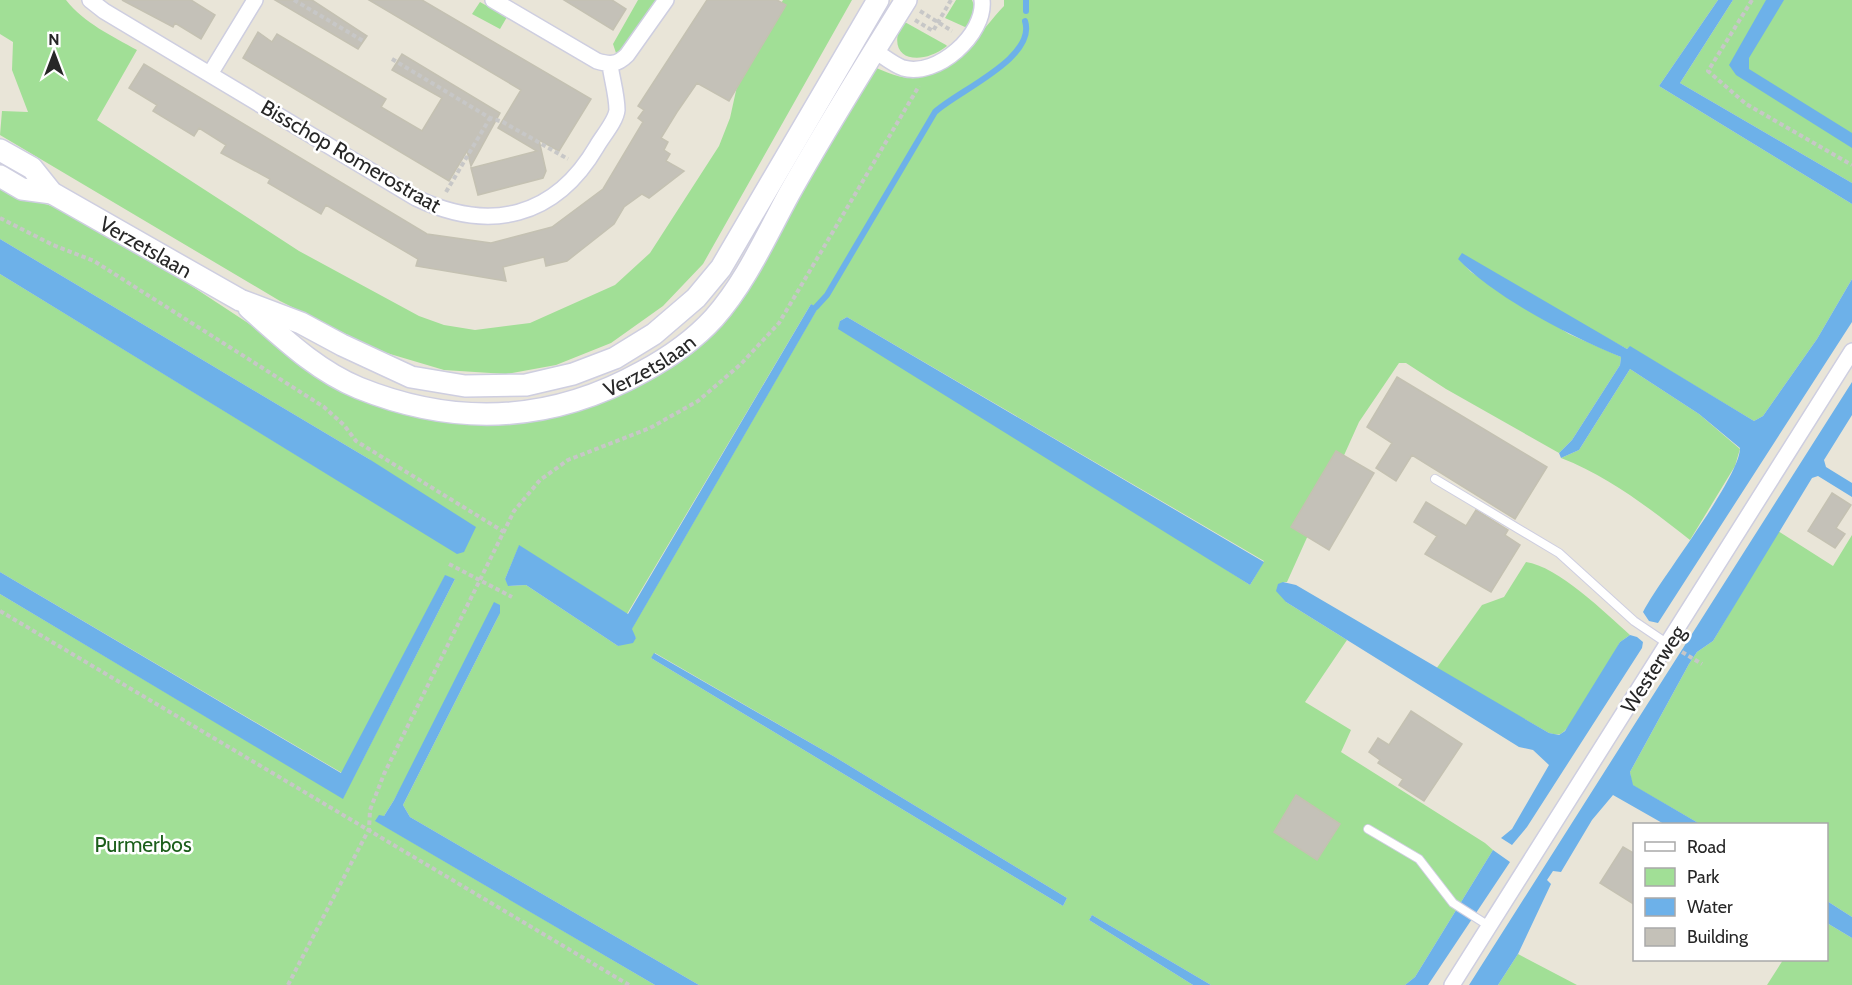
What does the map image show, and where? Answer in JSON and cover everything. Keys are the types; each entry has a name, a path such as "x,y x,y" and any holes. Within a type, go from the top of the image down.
{"main road":[{"name":"Verzetslaan","path":"0,150 32,168 52,193 240,300 301,323 411,377 465,387 526,385 573,374 615,358 654,334 696,298 721,268 878,0"},
{"name":"Verzetslaan","path":"240,300 290,344 326,370 358,387 398,400 462,414 524,414 577,402 624,382 668,357 713,319 743,279 790,192 875,51 906,6"},
{"name":"Verzetslaan","path":"0,176 22,189 52,193"}],"street":[{"name":"Bisschop Romerostraat","path":"90,0 104,11 416,198 436,208 468,216 498,216 524,212 570,183 586,166 617,112 610,65"},
{"path":"210,74 255,0"},
{"path":"493,0 597,61 610,65 620,63 627,55 666,0"},
{"path":"875,51 904,69 931,68 969,41 984,12 982,0"},
{"name":"Westerweg","path":"1452,985 1674,647 1852,351"}],"lane":[{"path":"1435,479 1559,553 1634,621 1674,647"},
{"path":"1368,830 1419,859 1456,905 1489,926"}],"path":[{"path":"294,0 365,42"},
{"path":"906,6 933,31 951,0"},
{"path":"1752,0 1708,71 1746,104 1852,165"},
{"path":"906,6 969,41"},
{"path":"392,59 490,118 503,122 562,157 586,166"},
{"path":"436,208 490,118"},
{"path":"0,218 54,245 94,261 131,284 324,408 344,424 356,441 504,532 384,774 370,810 369,830 288,985"},
{"path":"449,564 513,597"},
{"path":"0,611 629,985"},
{"path":"1674,647 1702,664"}],"green space":[{"path":"0,0 66,0 81,16 137,50 97,120 299,251 419,316 444,325 475,330 530,323 615,285 650,253 719,146 730,118 741,68 783,0 852,0 703,264 663,306 611,343 556,365 506,374 444,370 380,351 280,301 0,135 2,111 28,112 12,70 13,42 0,34"},
{"path":"638,0 657,0 625,47 616,53 613,44"},
{"path":"956,0 972,0 975,8 971,25 965,27 945,18"},
{"name":"Purmerbos","path":"1004,0 1718,0 1659,86 1852,204 1852,279 1817,339 1763,416 1754,421 1630,347 1627,349 1458,258 1471,272 1569,334 1621,357 1620,365 1572,440 1559,453 1446,389 1406,363 1399,363 1359,422 1287,582 1283,582 1286,602 1347,640 1305,702 1351,730 1341,752 1493,850 1415,977 1405,985 1211,985 1092,915 1089,920 1193,985 699,985 410,817 403,805 500,613 394,800 384,816 376,821 655,985 0,985 0,594 343,798 455,579 445,576 342,773 0,572 0,274 457,553 369,459 0,239 0,183 26,198 61,209 158,264 347,388 390,406 568,409 721,313 869,65 909,78 924,77 938,72 974,41 1004,6","holes":["811,304 817,309 631,630 636,638 618,646 526,585 509,586 505,579 519,546 627,614","847,317 1264,561 1250,585 840,321","655,653 835,757 1067,898 1063,906 651,658"]},
{"path":"1733,0 1852,0 1852,183 1680,83"},
{"path":"480,2 507,17 500,29 472,14"},
{"path":"903,21 947,46 926,57 907,56 897,44"},
{"path":"1630,369 1699,414 1740,449 1735,466 1690,540 1613,484 1561,458 1579,450"},
{"path":"1778,531 1833,566 1852,535 1852,917 1828,902 1828,823 1698,823 1632,785 1630,772 1689,664 1697,652 1713,641"},
{"path":"1526,562 1538,565 1566,581 1595,603 1630,635 1620,642 1576,718 1559,734 1549,733 1436,669 1482,605 1504,597"},
{"path":"1828,924 1852,938 1852,985 1767,985 1782,961 1828,961"},
{"path":"1518,954 1577,985 1498,985"}],"water":[{"path":"1718,0 1733,0 1680,83 1852,183 1852,204 1659,86"},
{"path":"1766,0 1784,0 1749,58 1749,69 1852,133 1852,148 1736,75 1729,65"},
{"path":"0,239 369,459 476,527 464,552 457,554 0,274"},
{"path":"1462,253 1627,349 1630,346 1754,421 1763,416 1817,339 1852,279 1852,322 1658,623 1649,621 1643,612 1714,504 1737,462 1740,448 1699,414 1630,369 1579,450 1561,458 1559,453 1572,440 1620,365 1621,357 1534,315 1492,288 1458,259"},
{"path":"811,304 818,308 632,629 636,638 633,643 618,646 526,585 508,586 505,579 519,545 628,614"},
{"path":"847,317 1264,562 1250,585 838,329 840,321"},
{"path":"1852,382 1852,415 1824,460 1826,467 1852,483 1852,497 1818,476 1812,478 1713,641 1697,652 1689,664 1630,772 1633,785 1698,823 1662,823 1613,795 1592,820 1561,872 1553,871 1547,880 1551,884 1518,954 1498,985 1469,985"},
{"path":"0,572 341,773 445,575 455,579 343,799 0,594"},
{"path":"1283,582 1296,585 1549,733 1559,735 1565,731 1620,642 1630,635 1643,642 1642,648 1527,827 1512,845 1501,838 1512,829 1549,765 1533,750 1519,747 1286,602 1276,591 1278,584"},
{"path":"494,602 500,605 500,613 403,805 410,817 699,985 655,985 375,821 379,815 384,816 394,800"},
{"path":"654,653 835,757 1067,898 1063,906 651,658"},
{"path":"1493,850 1510,862 1428,985 1405,985 1415,977"},
{"path":"1828,902 1852,917 1852,938 1828,924"},
{"path":"1092,915 1211,985 1193,985 1089,920"}],"building":[{"path":"122,0 191,0 215,15 201,39 175,23 173,27"},
{"path":"275,0 312,0 367,36 358,49"},
{"path":"369,0 422,0 591,99 559,151 539,140 546,171 543,178 478,195 471,168 537,151 498,128 521,90"},
{"path":"564,0 612,0 626,9 613,30"},
{"path":"707,0 777,0 786,5 729,101 697,83 661,138 668,142 664,150 670,154 666,161 684,171 649,198 642,194 624,207 614,224 567,261 546,266 544,257 503,267 506,281 416,266 418,259 326,205 321,214 268,183 270,179 221,153 226,145 199,128 194,136 153,111 157,105 129,88 144,64 427,234 491,243 552,227 603,189 643,122 638,118 644,110 638,106"},
{"path":"258,32 272,42 277,34 386,99 381,107 422,131 442,98 392,70 402,54 500,113 471,166 467,151 449,181 243,58"},
{"path":"1397,377 1547,467 1515,519 1412,455 1396,481 1376,468 1392,443 1367,427"},
{"path":"1336,451 1374,473 1329,550 1291,527"},
{"path":"1832,493 1851,505 1836,528 1845,534 1835,548 1808,531"},
{"path":"1426,502 1466,526 1476,510 1508,530 1505,535 1520,545 1491,592 1425,554 1437,536 1414,522"},
{"path":"1411,711 1462,744 1424,801 1399,785 1403,779 1378,763 1380,760 1369,752 1378,738 1389,745"},
{"path":"1296,795 1340,824 1317,860 1274,832"},
{"path":"1623,847 1633,853 1633,904 1600,883"}],"waterway":[{"path":"1026,0 1026,11"},
{"path":"816,307 827,295 935,112 1008,61 1019,48 1025,35 1025,21"}]}
